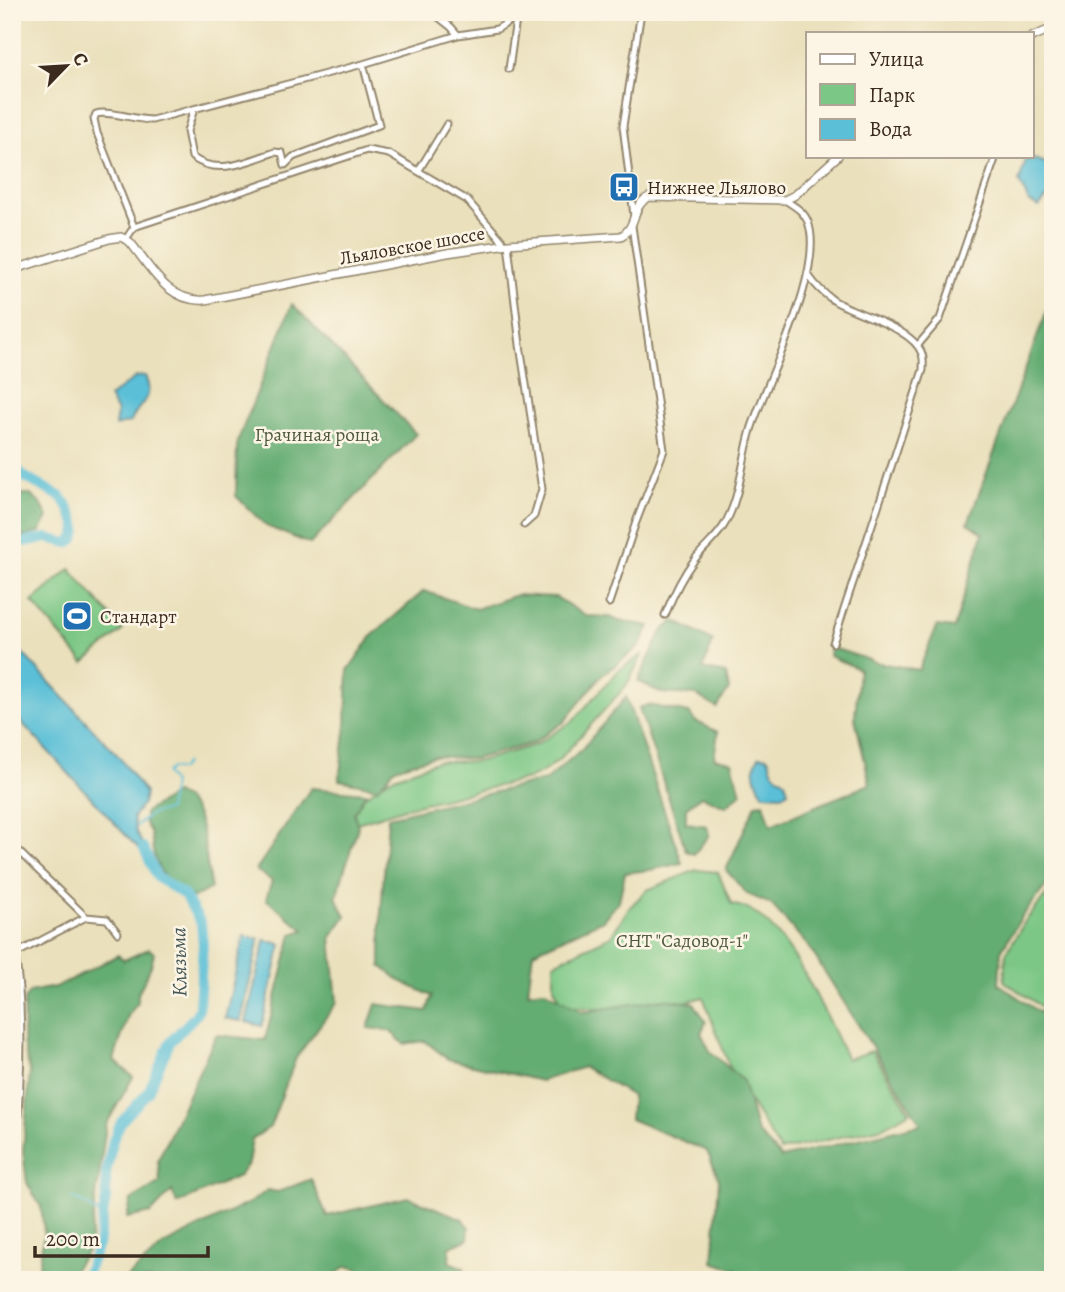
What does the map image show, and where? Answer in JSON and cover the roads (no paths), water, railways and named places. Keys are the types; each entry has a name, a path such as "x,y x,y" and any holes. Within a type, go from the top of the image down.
{"street":[{"path":"432,12 458,36"},
{"path":"634,216 622,126 641,12"},
{"path":"134,227 95,126 96,114 102,112 137,120 152,120 458,36 497,29 516,15"},
{"path":"509,69 516,15"},
{"path":"1034,36 1053,28"},
{"path":"194,109 187,139 192,157 198,163 218,167 231,166 275,152 282,153 285,165 293,158 379,125 363,64"},
{"path":"419,170 447,124"},
{"path":"12,270 109,239 125,239 134,227 367,150 389,154 467,200 507,244 542,489 534,516 524,525"},
{"path":"610,603 636,522 664,450 632,226 642,200 649,197 785,200 795,195 836,158"},
{"path":"918,345 940,318 995,158"},
{"path":"665,615 675,591 694,560 725,524 730,513 751,430 809,276 810,231 807,220 802,212 785,200"},
{"name":"Льяловское шоссе","path":"125,239 170,291 192,301 238,295 447,253 507,244 621,236 632,226"},
{"path":"809,276 822,292 834,301 877,319 918,345 923,355 923,370 833,643"},
{"path":"12,845 86,917"},
{"path":"12,1168 19,1053 19,985 13,955 86,917 107,919 118,933"}],"water":[{"path":"1033,159 1053,165 1053,191 1039,207 1029,202 1019,182 1026,160"},
{"path":"145,376 148,391 145,400 131,422 115,426 117,412 109,397 136,377"},
{"path":"12,642 119,757 145,793 143,803 133,817 136,832 149,857 12,712"},
{"path":"760,756 768,757 773,772 785,781 788,791 782,795 764,794 755,775 755,765"},
{"path":"244,936 259,939 241,1021 225,1018"},
{"path":"265,940 281,944 262,1026 246,1022"}],"waterway":[{"name":"Клязьма","path":"12,463 23,476 61,497 76,523 77,531 74,539 68,543 47,538 12,544"},
{"path":"136,826 151,814 168,810 173,784 166,774 171,768 180,770 185,764"},
{"name":"Клязьма","path":"84,1280 98,1245 106,1198 106,1174 113,1140 121,1122 148,1092 170,1042 196,1015 199,1008 203,944 201,923 184,895 157,877 143,847"},
{"path":"71,1198 84,1203 103,1218"}],"place":[{"name":"Нижнее Льялово","path":"624,187"},
{"name":"Стандарт","path":"77,616"}],"park label":[{"name":"Грачиная роща","path":"317,434"},
{"name":"СНТ \"Садовод-1\"","path":"682,940"}]}
